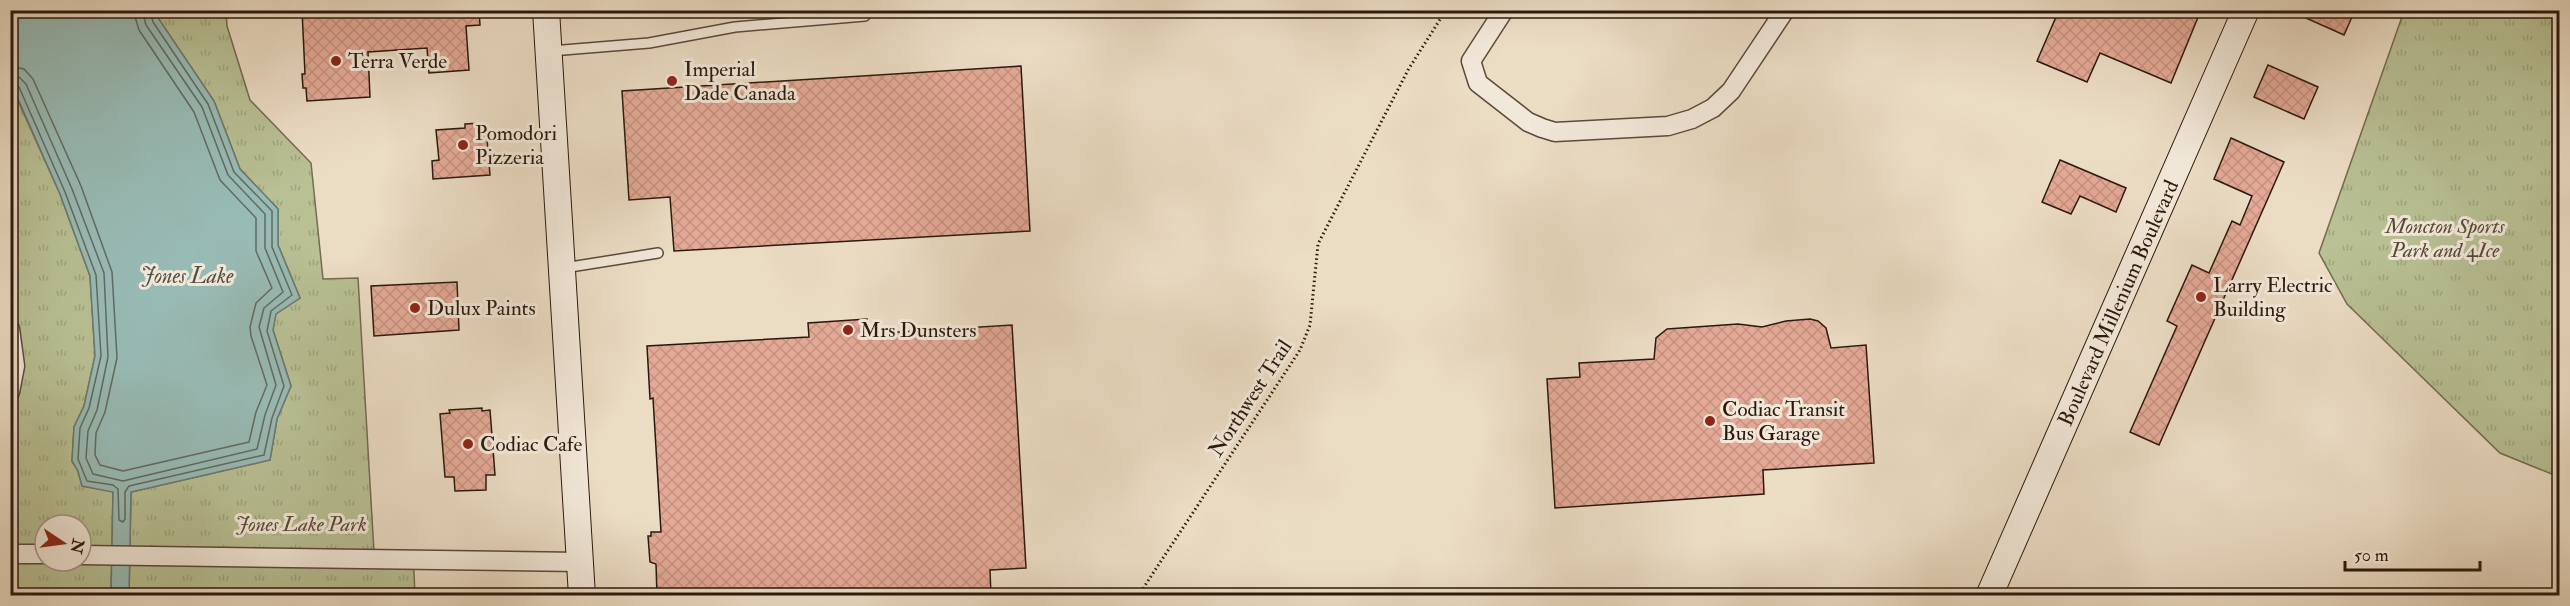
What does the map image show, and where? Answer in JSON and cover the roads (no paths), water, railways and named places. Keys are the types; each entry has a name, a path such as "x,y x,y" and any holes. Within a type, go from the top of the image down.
{"main road":[{"path":"546,10 582,596"},
{"name":"Boulevard Millenium Boulevard","path":"1989,596 2246,10"}],"street":[{"path":"1504,10 1471,61 1478,83 1528,123 1555,132 1668,126 1692,119 1713,108 1731,91 1785,10"},
{"path":"10,329 15,366 10,392"},
{"path":"10,554 33,554"},
{"path":"93,555 580,562"}],"lane":[{"path":"548,52 649,43 735,27 865,16"},
{"path":"562,269 658,254"}],"water":[{"name":"Jones Lake","path":"10,11 155,11 214,101 240,169 278,209 278,245 300,298 276,314 273,330 291,386 277,419 270,460 131,492 129,595 111,595 113,492 82,486 78,471 72,461 74,427 84,406 95,356 90,276 60,194 11,83"}],"place":[{"name":"Terra Verde","path":"336,61"},
{"name":"Imperial Dade Canada","path":"672,81"},
{"name":"Pomodori Pizzeria","path":"463,145"},
{"name":"Larry Electric Building","path":"2201,297"},
{"name":"Dulux Paints","path":"415,308"},
{"name":"Mrs Dunsters","path":"848,330"},
{"name":"Codiac Transit Bus Garage","path":"1710,421"},
{"name":"Codiac Cafe","path":"468,444"}],"park label":[{"name":"Moncton Sports Park and 4Ice","path":"2445,238"},
{"name":"Jones Lake Park","path":"301,524"}]}
